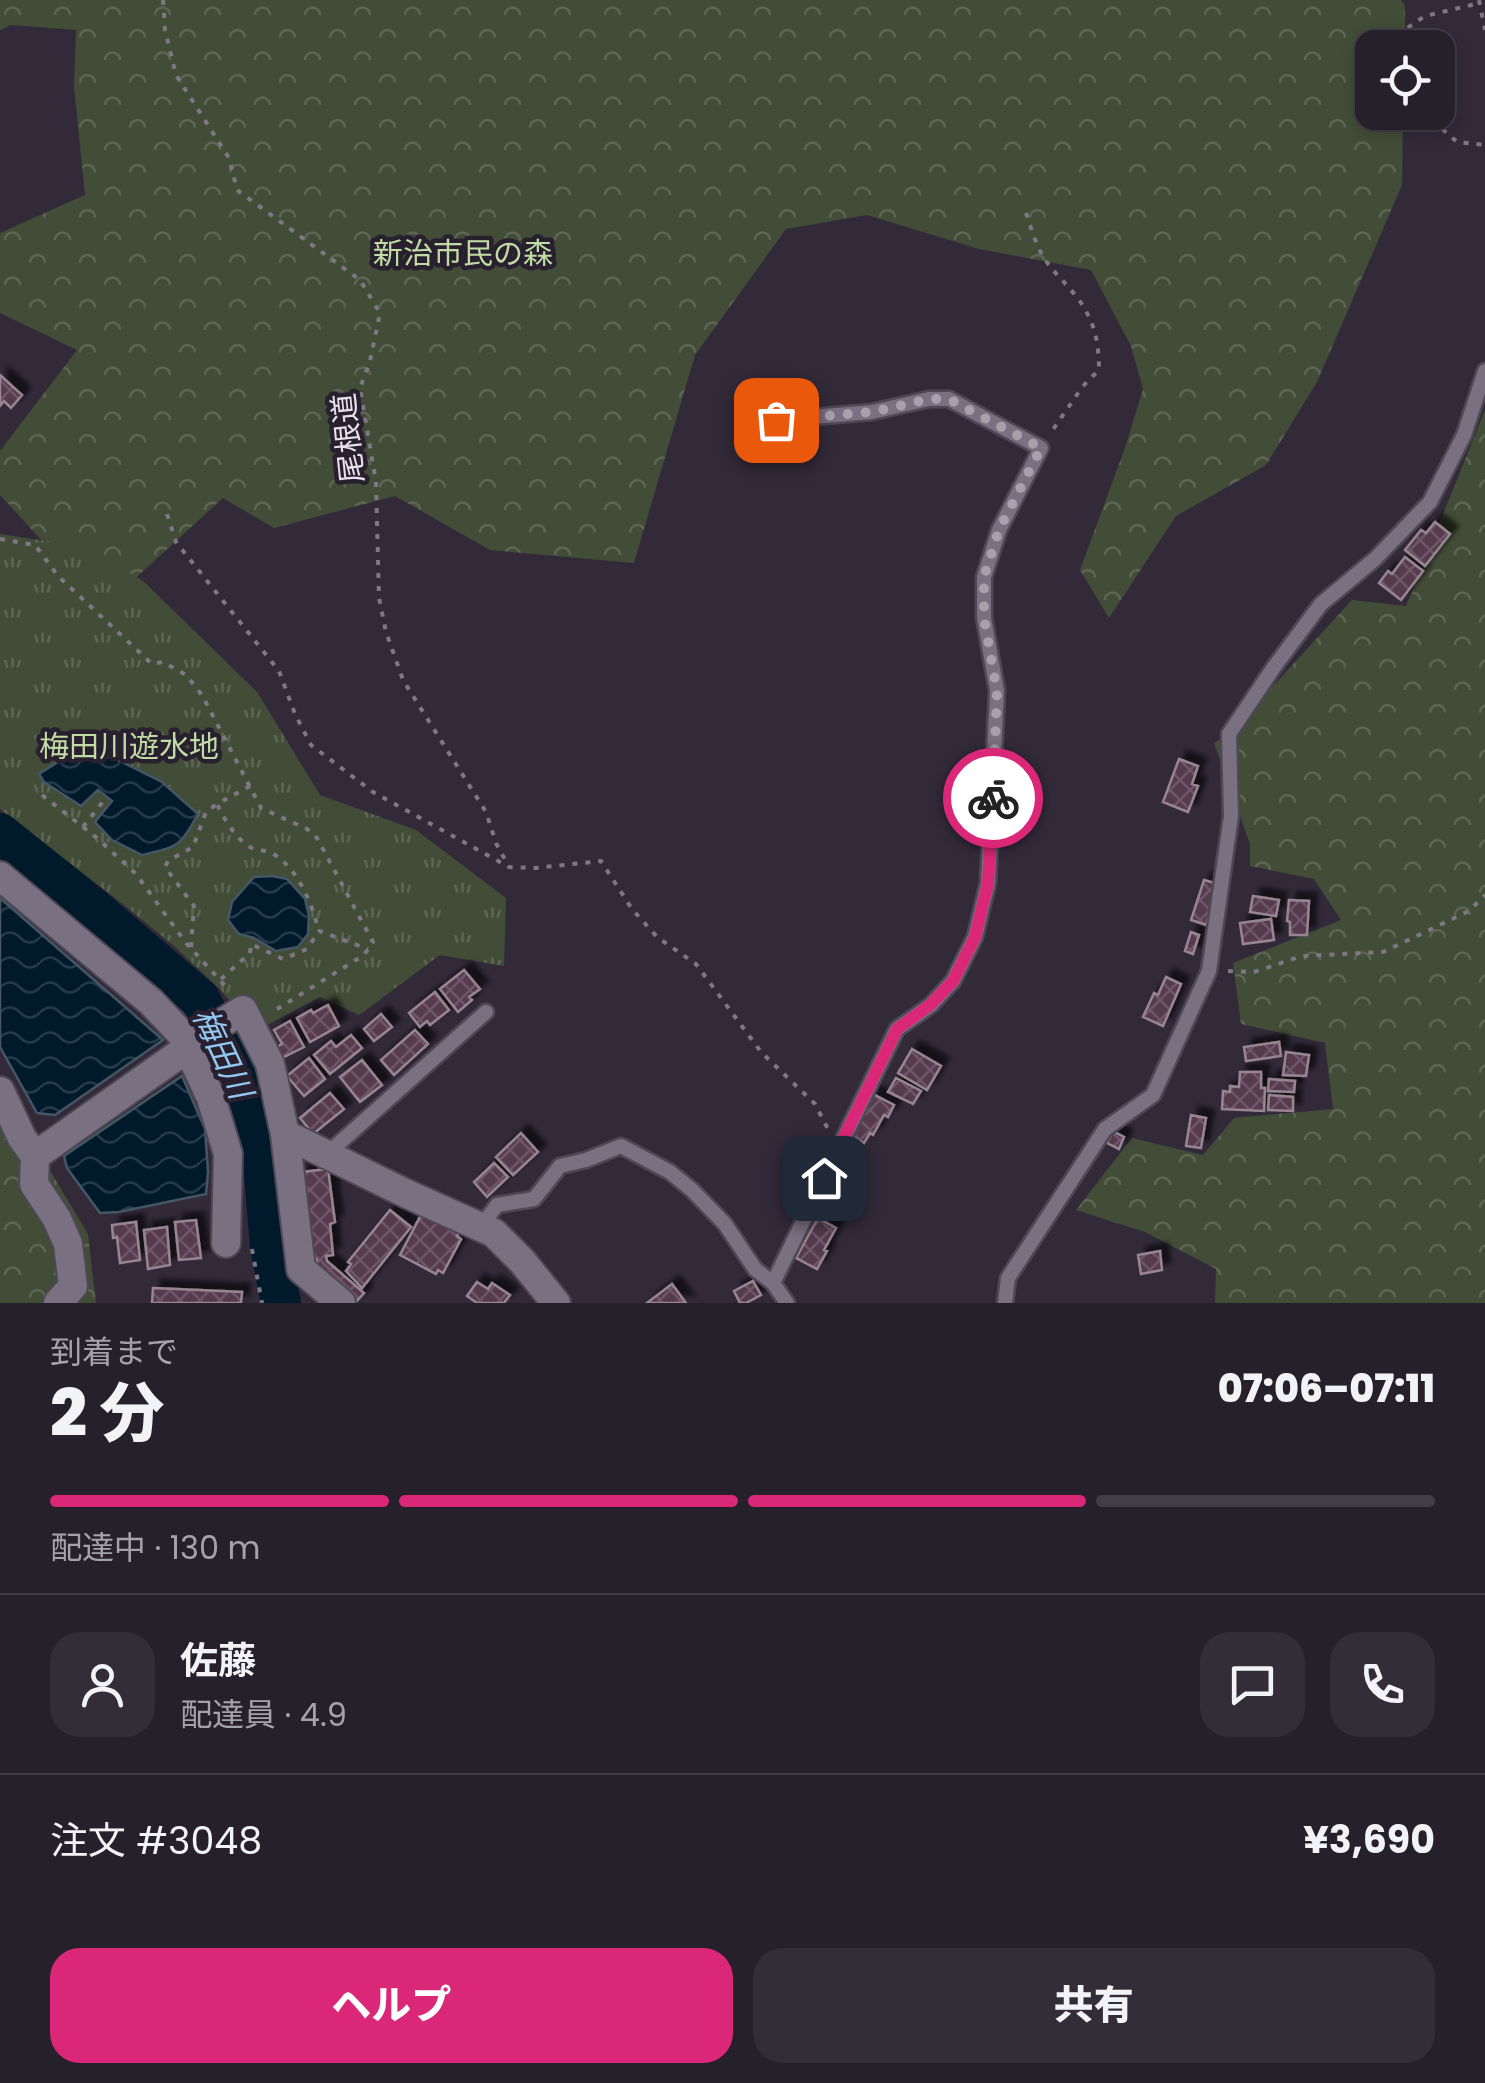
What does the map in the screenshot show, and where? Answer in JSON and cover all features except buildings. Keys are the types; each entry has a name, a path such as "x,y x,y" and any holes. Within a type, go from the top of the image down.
{"street":[{"path":"0,876 151,1002 192,1044 228,1154 226,1242"},
{"path":"35,1156 192,1044 250,1013 270,1064 285,1134 301,1269 341,1303"},
{"path":"0,1091 35,1156 34,1184 68,1244 74,1286 58,1303"},
{"path":"285,1134 494,1233 556,1303"}],"lane":[{"path":"1005,1303 1008,1278 1106,1129 1153,1095 1209,971 1232,816 1229,734 1322,604 1375,559 1430,502 1464,435 1485,371"},
{"path":"773,1282 897,1029 930,1005 953,981 975,937 988,883 997,691 984,618 984,577 999,530 1041,448 949,399 930,399 872,412 776,420"},
{"path":"328,1154 486,1012"},
{"path":"481,1228 498,1205 534,1199 560,1166 621,1146 670,1172 692,1190 787,1303"}],"path":[{"name":"尾根道","path":"163,0 165,30 176,75 229,158 238,190 360,280 380,313 360,388 376,482 380,598 386,632 403,680 486,812 509,867"},
{"path":"1403,30 1425,16 1479,1 1485,30"},
{"path":"1444,130 1457,142 1485,145"},
{"path":"1026,214 1043,256 1077,296 1094,326 1099,346 1099,370 1083,386 1041,448"},
{"path":"167,514 176,542 280,671 294,714 311,745 373,792 509,867 601,862 632,908 657,936 696,964 761,1052 814,1104 824,1125 841,1142"},
{"path":"0,538 35,544 58,576 152,664 163,662 186,674 202,696 261,808 308,829 317,838 373,942 364,955 250,1013 190,948 136,874 42,795"},
{"path":"190,948 194,906 166,867 168,861 193,848 206,812 250,786"},
{"path":"83,826 105,799"},
{"path":"217,804 230,827 250,847 273,852 295,874 319,931"},
{"path":"1209,971 1254,972 1302,956 1382,952 1470,910 1485,895"},
{"path":"319,931 368,950"},
{"path":"220,979 250,952 251,944 284,959 307,949 319,931"}],"green space":[{"name":"新治市民の森","path":"0,0 1401,0 1405,6 1405,30 1355,30 1355,130 1403,130 1402,185 1317,382 1266,465 1176,516 1109,618 1080,570 1143,389 1131,346 1091,270 979,249 867,215 786,229 695,355 634,563 490,550 395,496 274,528 223,498 117,595 66,567 0,495 0,451 77,350 0,313 0,233 85,195 74,86 76,30 11,25 0,30"},
{"path":"1485,410 1485,1303 1215,1303 1216,1269 1145,1232 1076,1210 1132,1138 1203,1155 1234,1118 1333,1109 1325,1043 1241,1024 1233,963 1341,920 1314,879 1250,866 1250,844 1214,743 1229,734 1352,600 1406,606"},
{"name":"梅田川遊水地","path":"0,534 90,548 143,581 257,692 320,795 416,830 506,898 504,966 440,955 359,1015 320,997 254,1032 220,989 174,946 0,809"},
{"path":"0,1087 88,1234 96,1303 0,1303"}],"water":[{"path":"72,753 114,758 162,782 198,814 177,844 142,855 112,840 95,822 112,801 98,790 81,806 44,782 39,774"},
{"path":"254,877 287,879 305,899 308,934 298,947 276,951 239,934 228,920 232,902"},
{"path":"0,898 163,1040 55,1115 37,1113 0,1047"},
{"path":"182,1076 205,1129 206,1194 100,1213 67,1168 64,1156"}],"waterway":[{"name":"梅田川","path":"0,833 200,999 236,1066 262,1150 270,1246 281,1303"}],"way so far":[{"path":"776,420 872,412 930,399 949,399 1041,448 999,530 984,577 984,618 997,691 993,798"}],"route":[{"path":"824,1178 897,1029 930,1005 953,981 975,937 988,883 993,798"}]}
